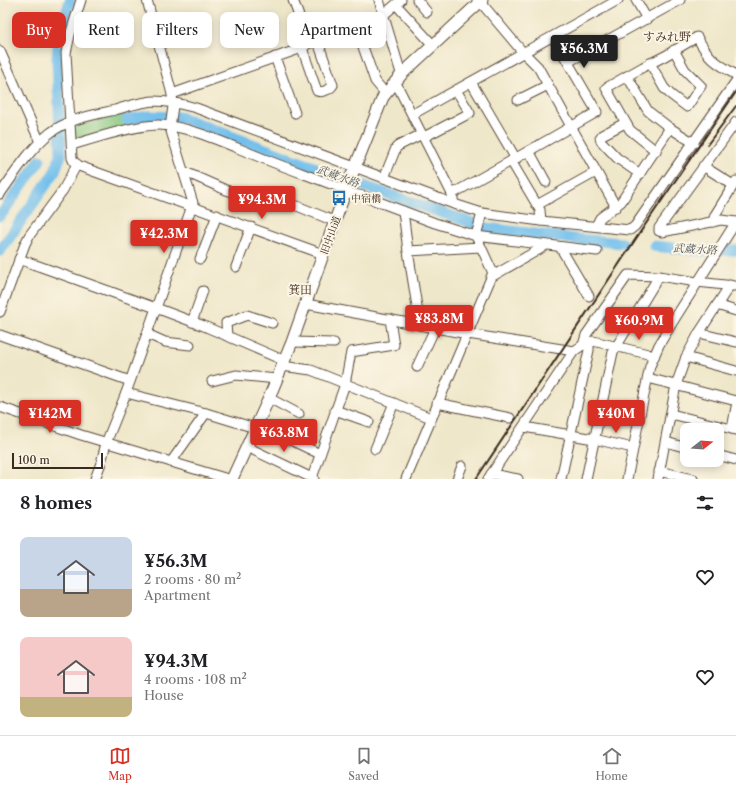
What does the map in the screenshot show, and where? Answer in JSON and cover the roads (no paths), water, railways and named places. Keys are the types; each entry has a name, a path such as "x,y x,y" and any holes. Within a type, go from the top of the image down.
{"main road":[{"name":"旧中山道","path":"232,479 269,398 292,342 353,168 380,102 385,93 398,78 480,1"}],"street":[{"path":"0,312 25,244 29,236 63,190 74,161 69,123 66,53 70,34 81,0"},
{"path":"95,479 106,443 126,393 193,203 170,124 173,101 147,0"},
{"path":"293,0 298,12"},
{"path":"379,0 383,12"},
{"path":"417,0 427,12"},
{"path":"413,114 554,37 618,0"},
{"path":"636,0 647,19"},
{"path":"568,62 680,0"},
{"path":"480,1 524,53 538,67 616,207"},
{"path":"386,14 400,4 433,45"},
{"path":"386,22 400,70 398,78 423,136 452,194 454,204"},
{"path":"452,194 597,112 554,37"},
{"path":"656,151 638,138 625,123 606,88 697,37 704,51 713,60 736,75"},
{"path":"173,101 275,57 301,48"},
{"path":"363,48 375,81 385,93"},
{"path":"650,63 664,88 687,106 701,86 685,70 674,50"},
{"path":"0,51 40,142"},
{"path":"275,57 295,113"},
{"path":"627,76 645,109 670,128 694,142"},
{"path":"0,194 31,152 40,142 56,129 69,123 142,103 154,101 173,101 196,108 353,168 454,204 481,216 630,230 635,226 736,81"},
{"path":"471,82 540,210 541,221"},
{"path":"518,100 548,84"},
{"path":"384,178 398,146 423,136 470,112 456,90"},
{"path":"627,479 654,356 697,282 735,223 721,220 662,232 659,231 658,228 736,122"},
{"path":"625,123 602,135 600,141 617,158 640,174"},
{"path":"72,145 148,126 170,124 460,232 597,251"},
{"path":"596,226 600,218 622,202 670,128"},
{"path":"529,151 546,182"},
{"path":"74,161 323,254"},
{"path":"703,166 735,183 715,215 713,222"},
{"path":"183,171 236,193 270,195 334,222"},
{"path":"537,205 596,172"},
{"path":"403,211 420,325"},
{"path":"200,259 217,215"},
{"path":"406,479 493,272 481,247 477,234 481,216"},
{"path":"236,267 251,227"},
{"path":"491,276 546,245"},
{"path":"408,251 481,247"},
{"path":"560,247 589,296"},
{"path":"19,259 156,308 227,336 283,364 311,370 431,418"},
{"path":"561,479 589,350 586,343 586,335 628,275 659,276 733,286"},
{"path":"586,479 613,352 659,276"},
{"path":"693,479 659,475 676,385 686,357 699,333 717,305 733,286"},
{"path":"192,322 203,291"},
{"path":"306,304 468,334 574,351"},
{"path":"717,305 736,311"},
{"path":"227,336 226,323 247,315 272,323"},
{"path":"247,447 313,479 320,454 345,384 351,352 394,345 390,319"},
{"path":"416,367 435,328"},
{"path":"699,333 736,342"},
{"path":"147,334 165,342 190,345"},
{"path":"0,335 130,381"},
{"path":"518,479 490,476 574,351 586,343 593,341 654,356"},
{"path":"292,342 334,343"},
{"path":"686,357 736,371"},
{"path":"212,381 236,375 277,379"},
{"path":"648,378 736,401"},
{"path":"126,393 256,426 320,454"},
{"path":"269,398 299,414"},
{"path":"375,450 394,402"},
{"path":"437,403 510,418"},
{"path":"0,406 106,443 228,479"},
{"path":"671,414 734,430 736,407"},
{"path":"335,410 369,422"},
{"path":"171,462 206,413"},
{"path":"524,427 594,439 633,448"},
{"path":"666,442 680,446"},
{"path":"724,457 736,460"},
{"path":"457,479 462,466"}],"waterway":[{"path":"0,251 54,173 61,155 57,60 58,44 70,0"},
{"name":"武蔵水路","path":"127,120 149,116 180,117 367,187 487,228 575,239 622,243"},
{"name":"武蔵水路","path":"0,216 40,160"},
{"name":"武蔵水路","path":"654,246 703,251 736,250"}],"railway":[{"path":"476,479 645,225 736,92"},
{"path":"707,145 736,106"}],"place":[{"name":"中宿橋","path":"339,198"}],"district":[{"name":"すみれ野","path":"667,37"},
{"name":"箕田","path":"300,290"}]}
